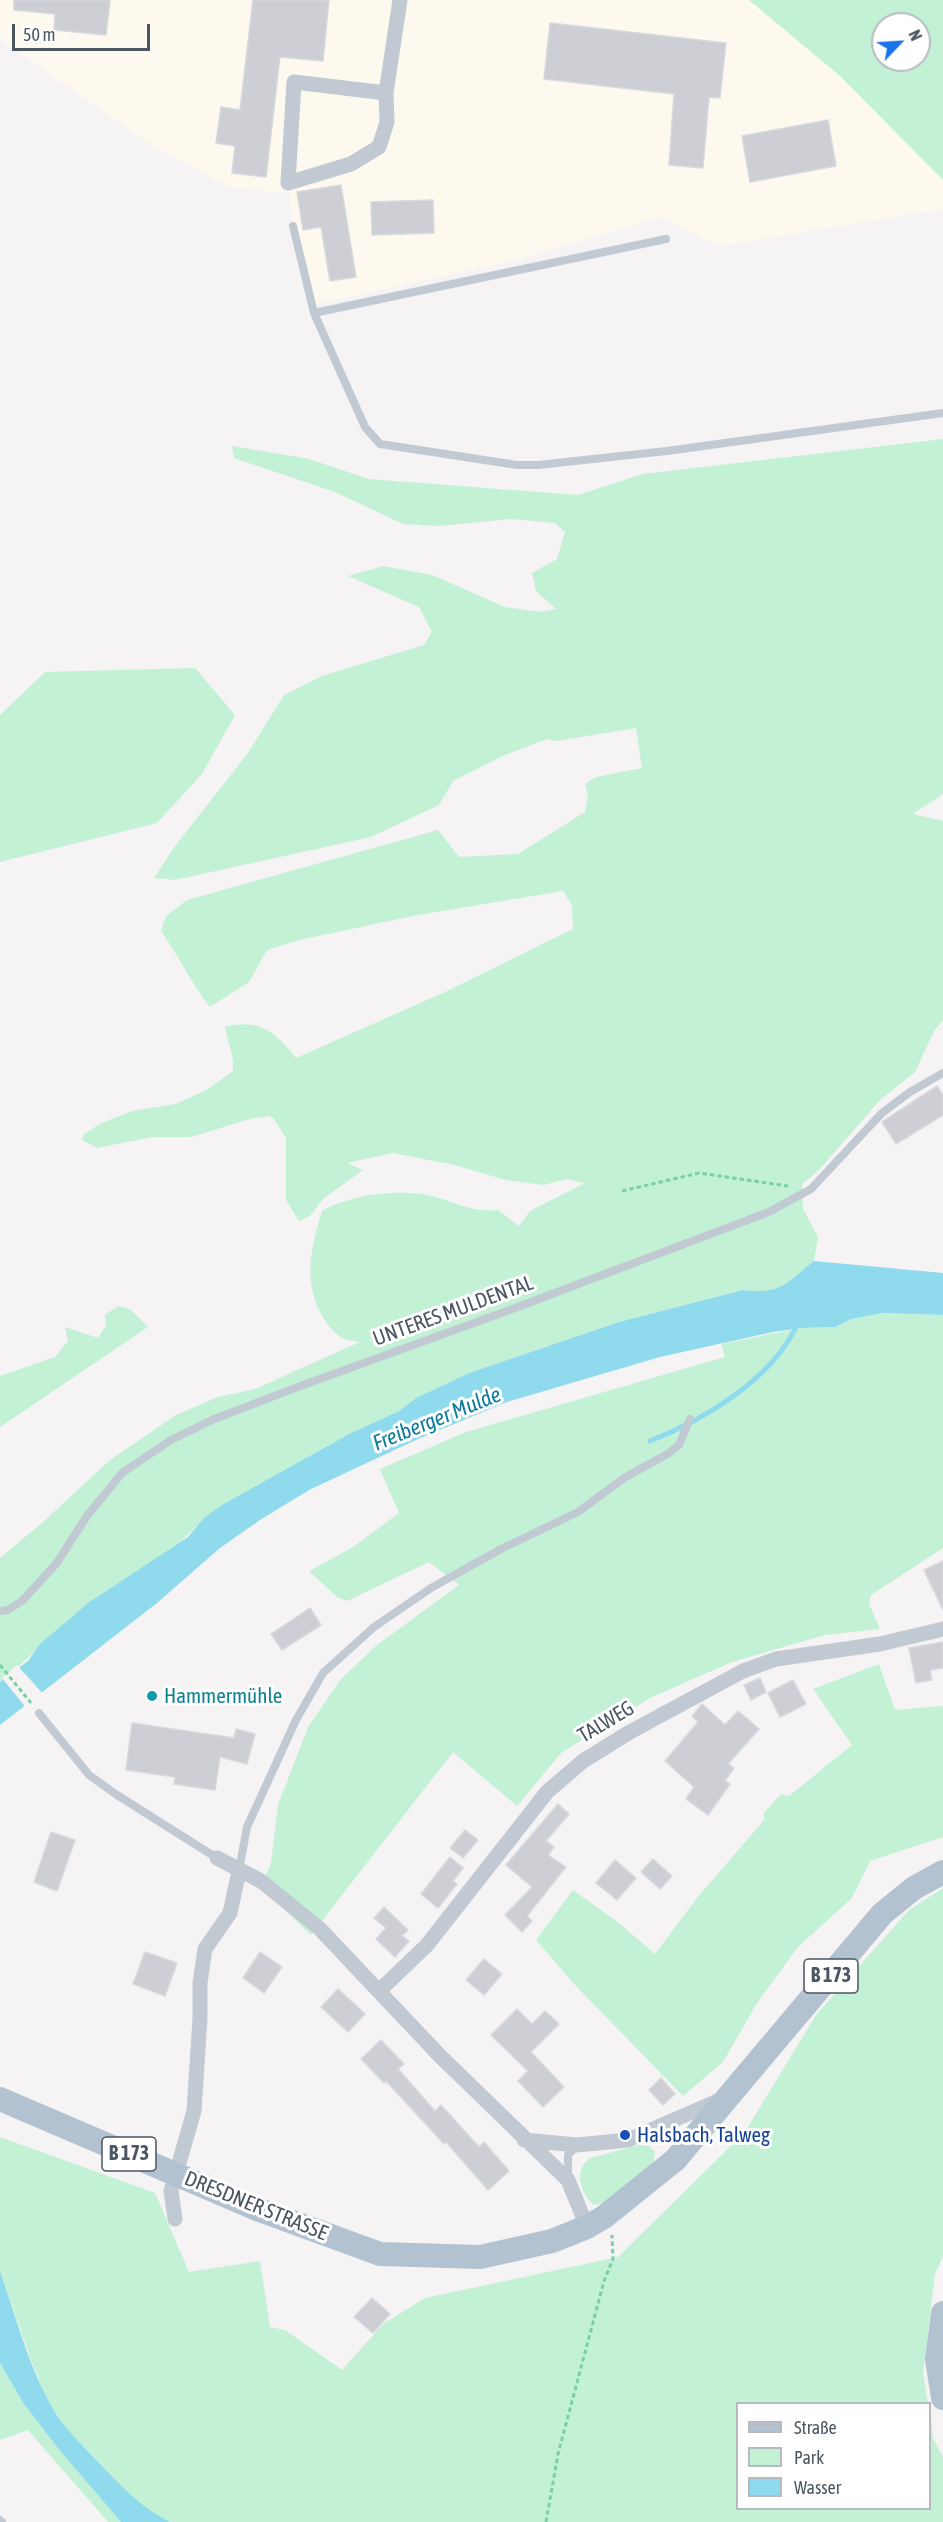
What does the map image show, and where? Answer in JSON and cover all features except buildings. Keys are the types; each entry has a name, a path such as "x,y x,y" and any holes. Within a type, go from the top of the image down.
{"main road":[{"name":"B 173","path":"380,2254 480,2258 552,2241 595,2222 675,2160 882,1914 914,1888 943,1872"},
{"name":"DRESDNER STRASSE","path":"0,2099 257,2209 380,2254"},
{"path":"943,2313 937,2359 943,2398"}],"street":[{"path":"386,93 294,82 288,183 351,164 379,147 387,122 386,93 400,0"},
{"name":"TALWEG","path":"379,1991 427,1945 547,1792 583,1761 649,1721 743,1671 776,1659 880,1644 943,1629"},
{"path":"218,1857 239,1871 261,1881 319,1928 440,2056 524,2140 568,2180 595,2222"},
{"path":"175,2218 171,2191 194,2111 200,1983 205,1949 230,1913 239,1871"},
{"path":"524,2140 577,2145 628,2140 731,2095"}],"lane":[{"path":"293,226 314,313 365,428 380,444 518,465 538,465 667,451 768,435 943,413"},
{"path":"314,313 666,239"},
{"name":"UNTERES MULDENTAL","path":"0,1611 8,1610 22,1601 56,1564 87,1516 122,1473 171,1440 212,1420 284,1392 769,1212 811,1189 882,1113 910,1092 943,1073"},
{"path":"239,1871 247,1827 296,1719 323,1673 374,1627 431,1588 501,1549 578,1512 624,1478 669,1452 679,1445 690,1419"},
{"path":"39,1713 89,1775 117,1795 218,1857"},
{"path":"568,2180 568,2154 577,2145"}],"path":[{"path":"622,1191 699,1173 811,1189"},
{"path":"0,1665 39,1713"},
{"path":"546,2522 558,2454 604,2281 613,2259 614,2239 595,2222"}],"shaded area":[{"path":"0,0 749,0 840,76 943,180 943,209 719,246 661,218 511,261 318,304 314,313 293,226 288,185 285,193 230,187 147,142 0,39"}],"green space":[{"path":"749,0 943,0 943,180 840,76"},
{"path":"943,439 943,794 913,814 943,821 943,1020 934,1031 915,1072 880,1100 819,1170 802,1184 803,1209 818,1237 814,1261 790,1281 775,1289 743,1290 619,1322 469,1373 416,1398 399,1411 351,1433 203,1519 164,1554 77,1612 0,1682 0,1558 110,1460 176,1415 218,1397 255,1389 360,1342 347,1340 335,1333 323,1318 315,1301 311,1263 322,1211 344,1201 370,1195 409,1193 431,1196 477,1209 498,1210 519,1226 530,1211 585,1183 566,1179 544,1185 506,1180 454,1165 393,1153 347,1163 363,1170 323,1199 310,1216 299,1221 286,1200 286,1138 274,1119 269,1116 250,1119 191,1137 152,1137 97,1148 82,1140 84,1134 100,1124 132,1111 176,1104 208,1089 233,1071 233,1060 225,1027 248,1024 266,1029 274,1034 296,1058 445,992 573,929 572,905 563,891 418,915 299,940 267,950 249,982 210,1007 161,931 166,916 187,900 438,830 459,857 518,854 585,812 588,795 585,784 596,777 642,768 636,728 556,741 547,739 505,755 453,781 439,805 371,837 175,880 154,878 175,846 248,753 284,695 322,676 424,645 432,632 419,607 348,576 383,566 432,575 505,607 539,612 556,609 536,591 532,573 557,559 565,532 555,523 511,519 440,526 403,524 335,492 234,458 232,446 309,459 369,479 578,495 643,474"},
{"path":"195,668 235,715 202,774 157,823 0,862 0,715 45,672"},
{"path":"118,1306 130,1309 148,1327 0,1427 0,1376 55,1357 68,1341 65,1327 98,1338 106,1325 105,1315"},
{"path":"883,1313 943,1315 943,1548 871,1595 869,1604 880,1629 825,1635 732,1662 650,1698 561,1753 517,1806 453,1752 311,1935 261,1887 271,1863 278,1805 308,1727 341,1679 377,1645 459,1585 429,1562 347,1601 337,1597 309,1571 353,1547 399,1513 380,1469 466,1432 725,1357 721,1344 801,1328 836,1327 851,1319"},
{"path":"879,1664 895,1710 943,1706 943,1837 870,1861 852,1898 798,1947 757,2003 723,2062 683,2096 574,1984 536,1940 573,1890 619,1923 655,1954 697,1898 765,1819 763,1814 781,1794 789,1796 852,1745 813,1689"},
{"path":"943,1888 943,2256 935,2274 923,2373 928,2402 736,2402 736,2510 931,2510 931,2422 933,2438 943,2457 943,2522 170,2522 147,2511 123,2488 71,2434 48,2402 0,2271 0,2137 155,2193 189,2272 260,2261 270,2327 285,2330 342,2370 383,2324 425,2298 618,2257 745,2132 816,2015 909,1910"},
{"path":"639,2145 649,2146 655,2152 653,2165 617,2195 594,2205 585,2194 580,2182 581,2169 585,2163 590,2158"},
{"path":"0,2363 24,2404 61,2452 121,2522 108,2522 28,2430 0,2440"}],"water":[{"name":"Freiberger Mulde","path":"814,1261 943,1273 943,1315 883,1313 851,1319 836,1327 773,1332 660,1357 507,1402 418,1439 309,1490 260,1520 220,1548 157,1603 0,1725 0,1682 28,1661 40,1644 88,1603 188,1537 203,1519 222,1505 351,1433 399,1411 416,1398 469,1373 619,1322 743,1290 775,1289 790,1281"},
{"path":"0,2271 34,2369 59,2419 126,2491 142,2505 170,2522 121,2522 61,2452 24,2404 0,2363"}],"pier":[{"path":"17,1665 45,1696 27,1709 2,1678"}],"waterway":[{"path":"650,1441 692,1422 735,1395 772,1362 787,1343 798,1323"}],"place":[{"name":"Hammermühle","path":"152,1696"},
{"name":"Halsbach, Talweg","path":"625,2135"}]}
